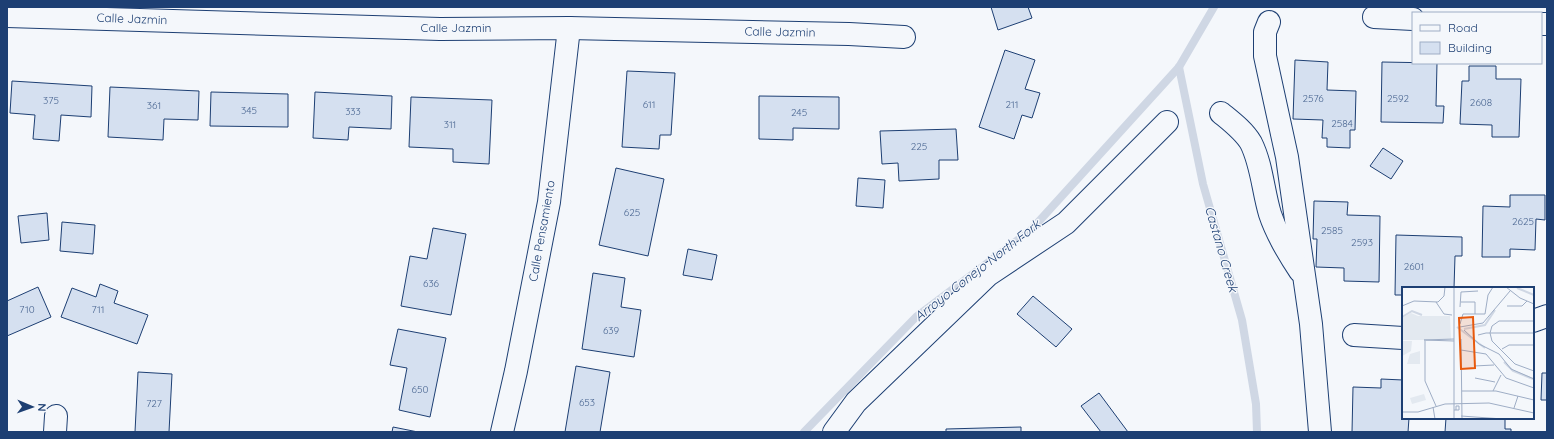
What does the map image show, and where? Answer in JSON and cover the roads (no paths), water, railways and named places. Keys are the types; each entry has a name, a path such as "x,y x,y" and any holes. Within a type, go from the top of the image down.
{"street":[{"name":"Calle Jazmin","path":"7,16 440,29 569,28 849,34 904,38"},
{"path":"1374,17 1412,19"},
{"path":"1269,22 1265,32 1265,56 1287,157 1311,324 1320,432"},
{"name":"Calle Pensamiento","path":"502,432 516,371 549,202 569,28"},
{"path":"1221,113 1240,128 1251,143 1260,171 1270,214 1284,248 1303,275"},
{"path":"834,432 856,402 988,275 1066,223 1167,122"},
{"path":"1534,321 1547,316"},
{"path":"1354,335 1402,338"}],"waterway":[{"name":"Arroyo Conejo North Fork","path":"804,432 916,317 1031,230 1179,67 1214,7"},
{"name":"Castano Creek","path":"1179,67 1203,184 1242,320 1256,404 1257,432"}]}
